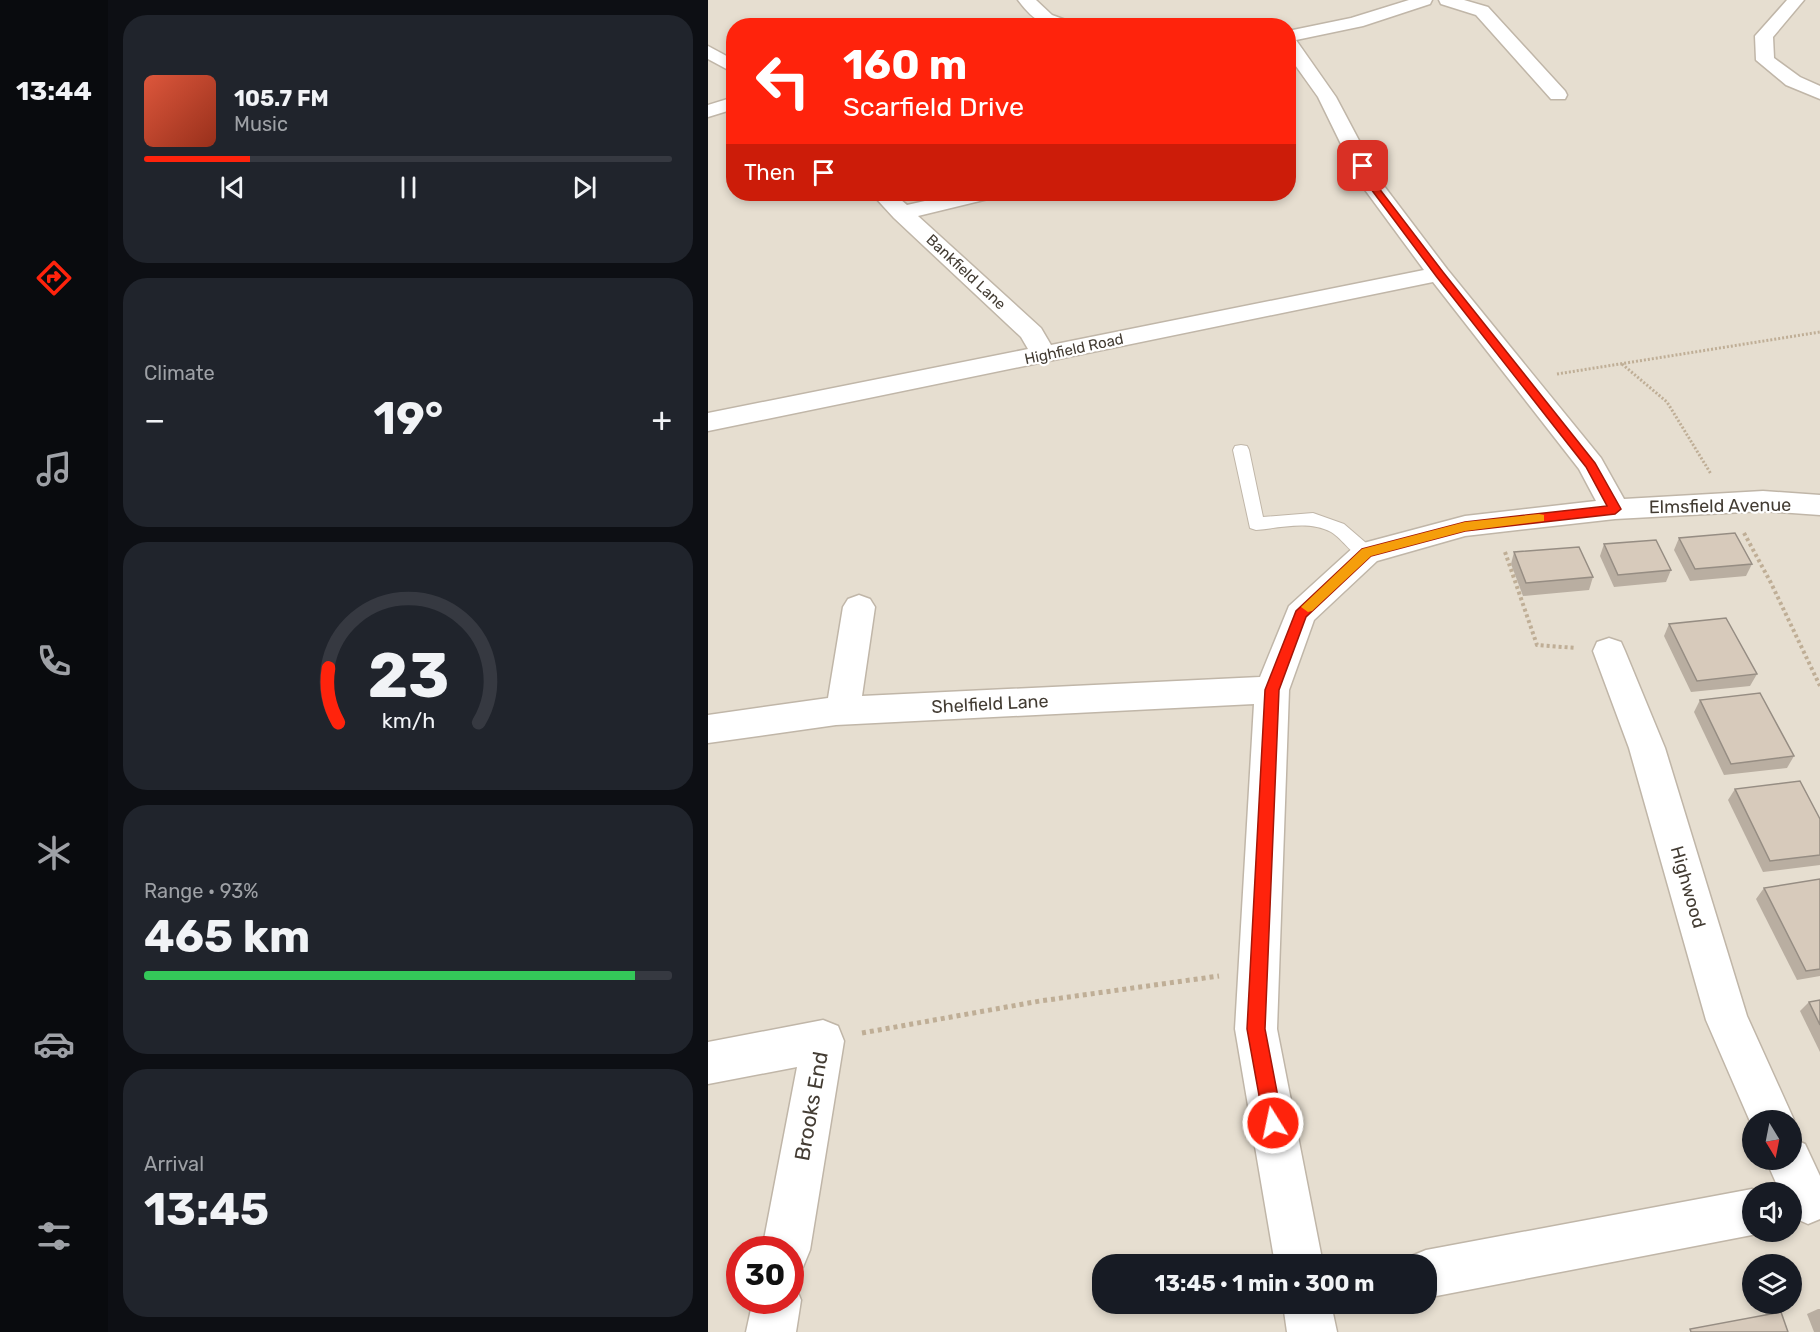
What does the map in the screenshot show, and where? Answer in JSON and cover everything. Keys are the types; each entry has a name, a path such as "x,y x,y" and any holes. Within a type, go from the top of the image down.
{"street":[{"path":"1026,0 1036,18"},
{"path":"1296,35 1331,30 1379,18 1424,0"},
{"path":"1447,0 1482,11 1558,95"},
{"path":"1791,1 1764,36 1765,60 1792,81 1820,93"},
{"path":"708,51 726,63"},
{"path":"1296,53 1328,97 1371,183 1521,380 1591,465 1615,509"},
{"path":"708,111 726,105"},
{"name":"Bankfield Lane","path":"889,201 1032,333 1044,356"},
{"path":"902,213 951,201"},
{"name":"Highfield Road","path":"708,422 1044,356 1439,274"},
{"name":"Elmsfield Avenue","path":"1297,1254 1256,1029 1272,690 1300,614 1367,553 1465,526 1615,509 1763,501 1820,505"},
{"path":"843,711 860,607"},
{"name":"Highwood","path":"1609,651 1647,748 1727,1020 1768,1110"},
{"name":"Shelfield Lane","path":"708,729 843,711 1272,690"},
{"name":"Brooks End","path":"708,1062 823,1041 788,1236"},
{"path":"1794,1170 1806,1202"},
{"path":"1437,1272 1742,1214"},
{"path":"771,1332 774,1314"},
{"path":"1309,1314 1312,1332"}],"lane":[{"path":"1241,450 1256,524 1312,519 1338,528 1367,553"}],"path":[{"path":"1521,380 1820,332"},
{"path":"1496,523 1537,645 1609,651"},
{"path":"823,1041 948,1015 1075,994 1259,971"}],"shaded area":[{"path":"708,0 1820,0 1820,1332 708,1332"}],"building":[{"path":"1735,533 1752,564 1695,569 1679,538"},
{"path":"1656,540 1671,570 1618,575 1604,544"},
{"path":"1579,547 1593,577 1526,583 1514,552"},
{"path":"1726,618 1757,674 1697,681 1669,624"},
{"path":"1760,693 1794,756 1731,764 1700,700"},
{"path":"1800,781 1820,819 1820,855 1770,861 1735,789"},
{"path":"1820,879 1820,969 1806,971 1764,888"},
{"path":"1820,1000 1820,1025 1809,1002"},
{"path":"1770,1314 1782,1314 1788,1332 1691,1332 1690,1329"}],"slow traffic":[{"path":"1308,607 1367,553 1465,526 1539,518"}],"route":[{"path":"1273,1123 1256,1029 1272,690 1300,614 1367,553 1465,526 1615,509 1591,465 1521,380 1439,274 1371,183 1363,166"}]}
